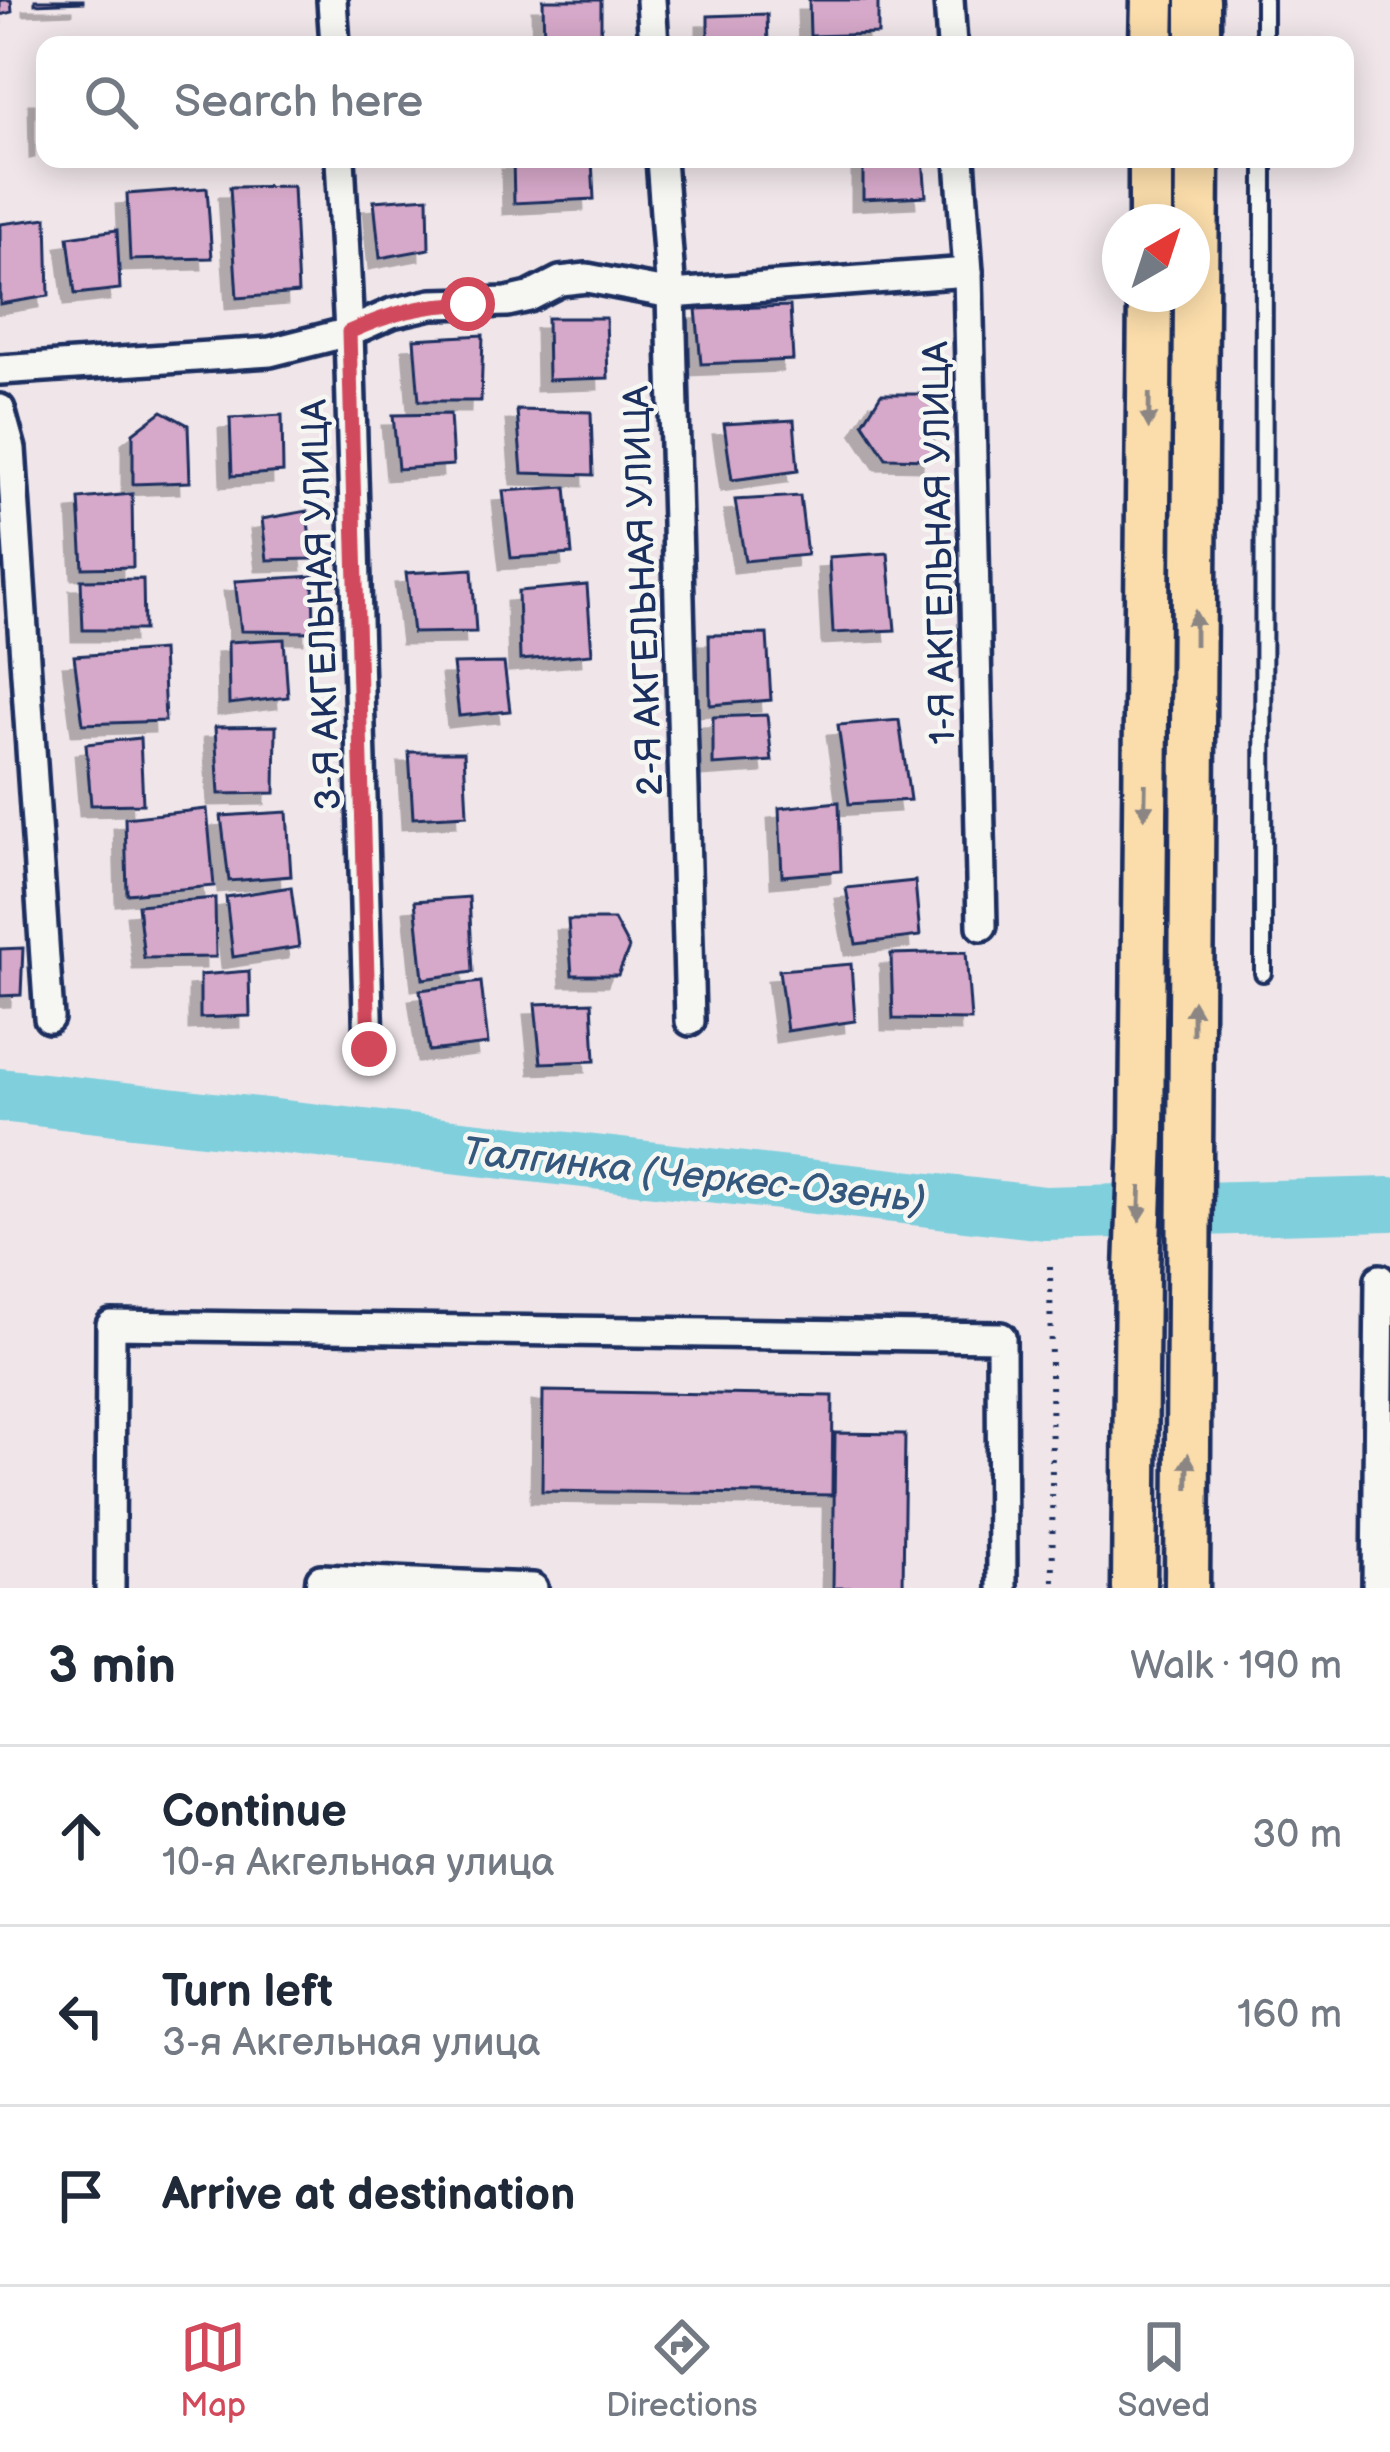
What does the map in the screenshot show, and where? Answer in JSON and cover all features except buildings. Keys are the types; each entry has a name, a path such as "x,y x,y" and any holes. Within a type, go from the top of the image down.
{"main road":[{"path":"1152,36 1153,0"},
{"path":"1198,0 1198,36"},
{"path":"1150,204 1151,168"},
{"path":"1187,1588 1197,168"},
{"path":"1134,1588 1150,312"}],"street":[{"path":"332,0 334,36"},
{"path":"651,0 653,36"},
{"path":"949,0 951,36"},
{"name":"3-Я АКГЕЛЬНАЯ УЛИЦА","path":"340,168 369,1049"},
{"name":"2-Я АКГЕЛЬНАЯ УЛИЦА","path":"663,168 690,1021"},
{"name":"1-Я АКГЕЛЬНАЯ УЛИЦА","path":"961,168 968,272 982,926"},
{"path":"0,370 269,352 349,332 392,313 432,304 507,302 560,281 587,278 670,294 968,272"},
{"path":"0,409 11,449 50,1018"},
{"path":"1377,1588 1379,1279"},
{"path":"110,1588 111,1324 1001,1337 1002,1588"},
{"path":"320,1588 321,1579 533,1588"}],"lane":[{"path":"1264,0 1264,36"},
{"path":"1263,973 1264,168"}],"path":[{"path":"1050,1266 1053,1588"}],"waterway":[{"name":"Талгинка (Черкес-Озень)","path":"0,1095 1045,1213 1390,1204"}],"route":[{"path":"369,1049 349,332 392,313 432,304 468,304"}]}
